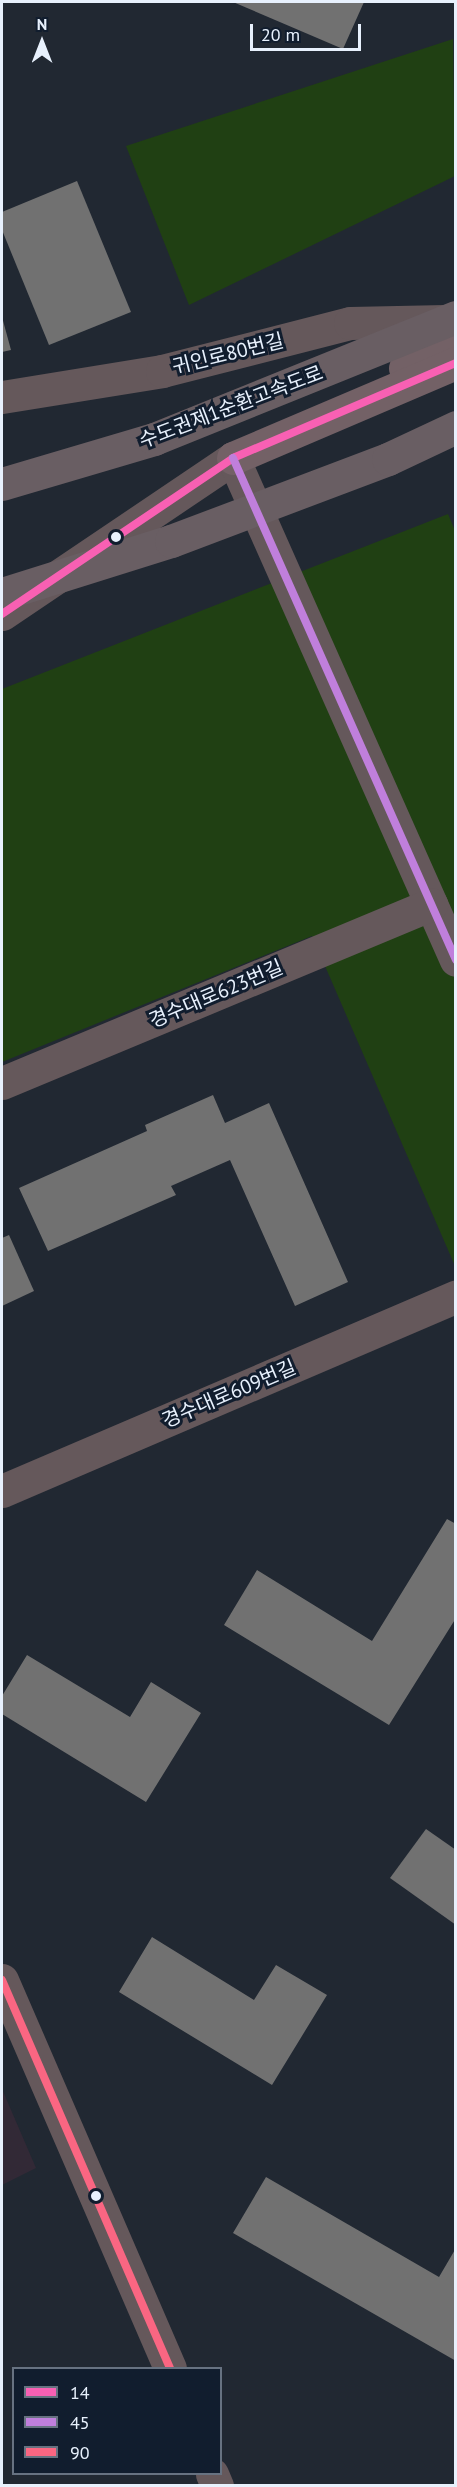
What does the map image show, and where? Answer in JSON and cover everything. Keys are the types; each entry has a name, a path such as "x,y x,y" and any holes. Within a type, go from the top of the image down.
{"highway":[{"name":"수도권제1순환고속도로","path":"2,484 154,439 451,323"},
{"path":"2,594 171,541 388,459 456,427"}],"street":[{"name":"귀인로80번길","path":"2,397 162,371 350,322 451,323"},
{"path":"333,415 451,323"},
{"path":"2,614 233,458 456,363"},
{"path":"233,458 456,960"},
{"name":"경수대로623번길","path":"2,1083 431,904"},
{"name":"경수대로609번길","path":"2,1491 456,1296"},
{"path":"2,1980 170,2367"}],"shaded area":[{"path":"2,2089 36,2168 2,2185"}],"green space":[{"path":"453,39 455,176 189,305 126,146"},
{"path":"448,514 456,533 455,1266 312,936 2,1062 2,689"}],"building":[{"path":"233,2 364,2 343,49"},
{"path":"77,181 131,312 49,345 2,230 2,212"},
{"path":"2,317 11,350 2,352"},
{"path":"213,1095 225,1123 269,1103 348,1282 295,1306 230,1160 171,1186 176,1195 48,1251 19,1188 147,1131 145,1125"},
{"path":"9,1235 34,1291 2,1306 2,1238"},
{"path":"447,1519 456,1524 456,1618 389,1725 224,1625 257,1570 372,1641"},
{"path":"27,1655 130,1717 151,1682 201,1713 146,1802 2,1714 2,1696"},
{"path":"426,1829 456,1850 456,1925 390,1878"},
{"path":"152,1937 254,2000 276,1965 327,1995 272,2085 119,1992"},
{"path":"266,2177 439,2277 456,2248 456,2361 233,2233"}],"transit line":[{"name":"14","path":"2,614 233,458 456,363"},
{"name":"45","path":"233,458 456,960"},
{"name":"90","path":"2,1980 170,2367"}]}
